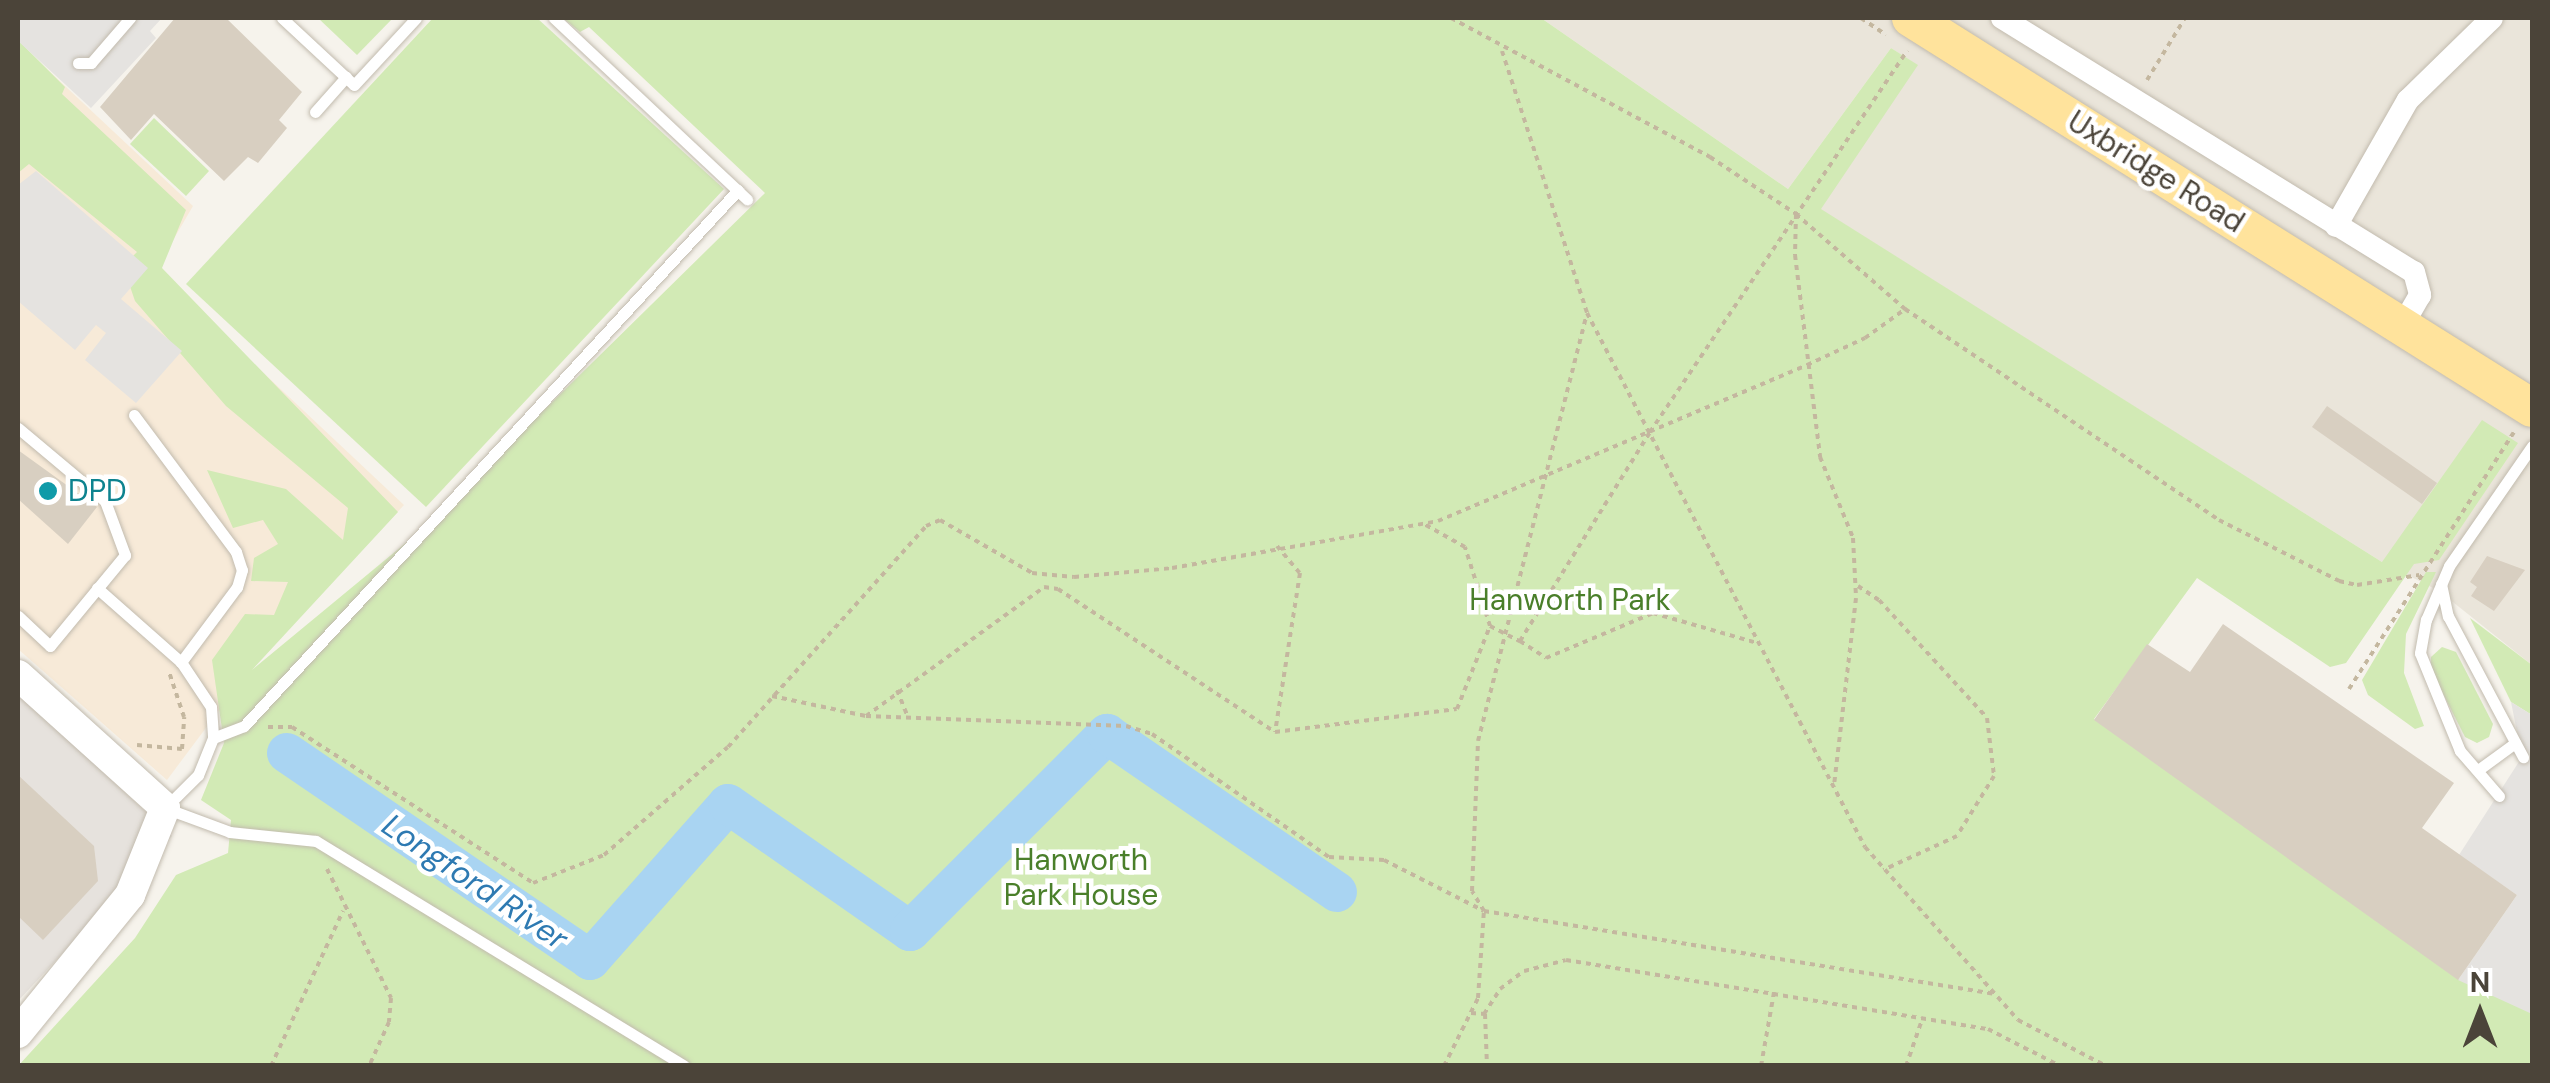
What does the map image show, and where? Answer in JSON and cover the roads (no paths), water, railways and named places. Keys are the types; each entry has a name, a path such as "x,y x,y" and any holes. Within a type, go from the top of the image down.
{"main road":[{"name":"Uxbridge Road","path":"1917,22 2402,326 2527,410"}],"street":[{"name":"Uxbridge Road","path":"2002,18 2414,272 2420,295 2402,326"},
{"path":"2336,226 2408,100 2492,18"},
{"path":"18,675 165,808 130,895 22,1018"}],"lane":[{"path":"78,63 91,62 130,18"},
{"path":"282,18 354,85 416,18"},
{"path":"213,738 244,726 743,195 554,18"},
{"path":"315,112 346,77"},
{"path":"134,416 236,552 242,570 237,588 180,662"},
{"path":"18,428 105,501 125,555 50,646 18,616"},
{"path":"2499,796 2460,751 2420,653 2441,584 2532,446"},
{"path":"2441,584 2448,616 2522,757"},
{"path":"97,588 171,651 211,707 213,738 198,775 165,808 230,832 316,842 684,1066"},
{"path":"2478,770 2514,743"}],"waterway":[{"name":"Longford River","path":"287,753 590,960 728,804 910,931 1107,734 1337,892"}],"place":[{"name":"DPD","path":"48,491"}],"park label":[{"name":"Hanworth Park","path":"1570,600"},
{"name":"Hanworth Park House","path":"1081,877"}]}
